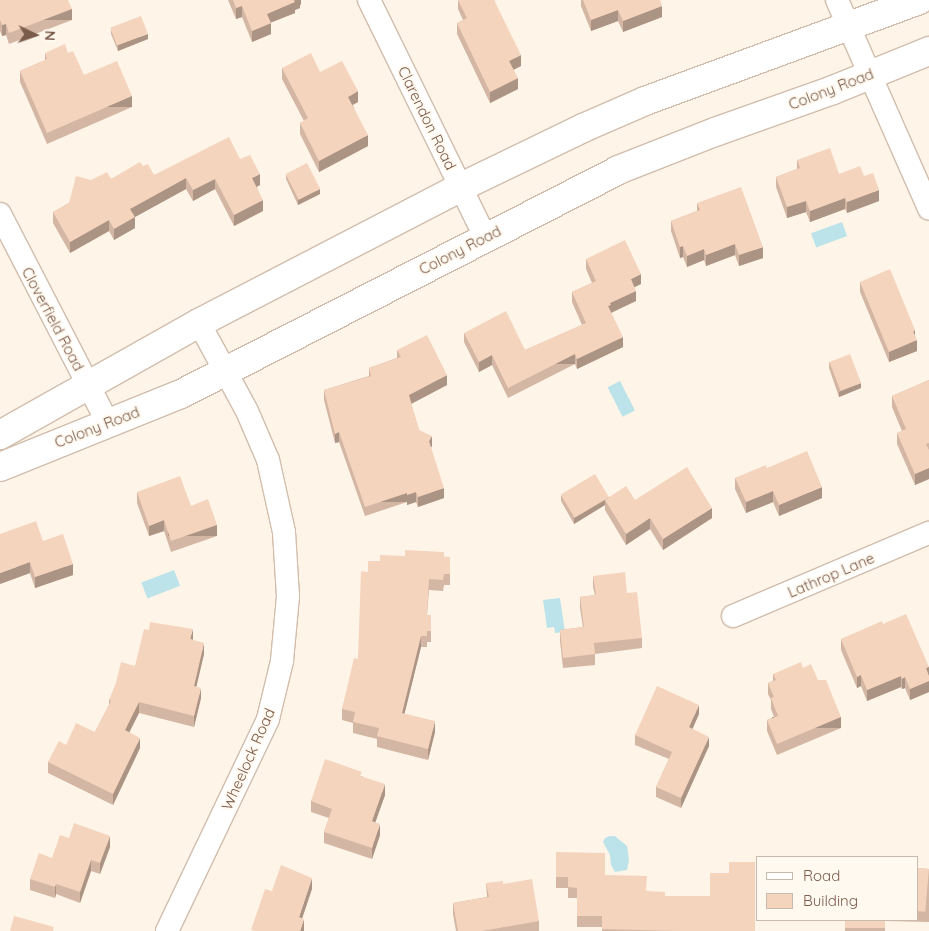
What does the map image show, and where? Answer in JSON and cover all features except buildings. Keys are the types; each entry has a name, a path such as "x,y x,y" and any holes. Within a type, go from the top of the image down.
{"street":[{"name":"Clarendon Road","path":"369,0 485,237"},
{"path":"837,0 929,209"},
{"path":"0,435 199,323 461,187 583,128 645,101 919,0"},
{"name":"Colony Road","path":"0,467 181,394 618,170 929,51"},
{"name":"Cloverfield Road","path":"0,214 108,423"},
{"name":"Wheelock Road","path":"167,931 259,742 275,693 285,636 288,596 287,556 275,485 257,431 199,323"},
{"path":"0,450 81,400 88,393 88,385"},
{"name":"Lathrop Lane","path":"733,616 929,533"}],"water":[{"path":"842,222 847,236 816,247 811,233"},
{"path":"620,381 635,410 623,417 608,387"},
{"path":"174,570 180,586 147,598 141,583"},
{"path":"560,598 565,632 555,633 554,627 547,628 543,600"},
{"path":"615,836 627,846 629,860 627,870 615,872 611,865 610,855 603,842 605,838"}]}
